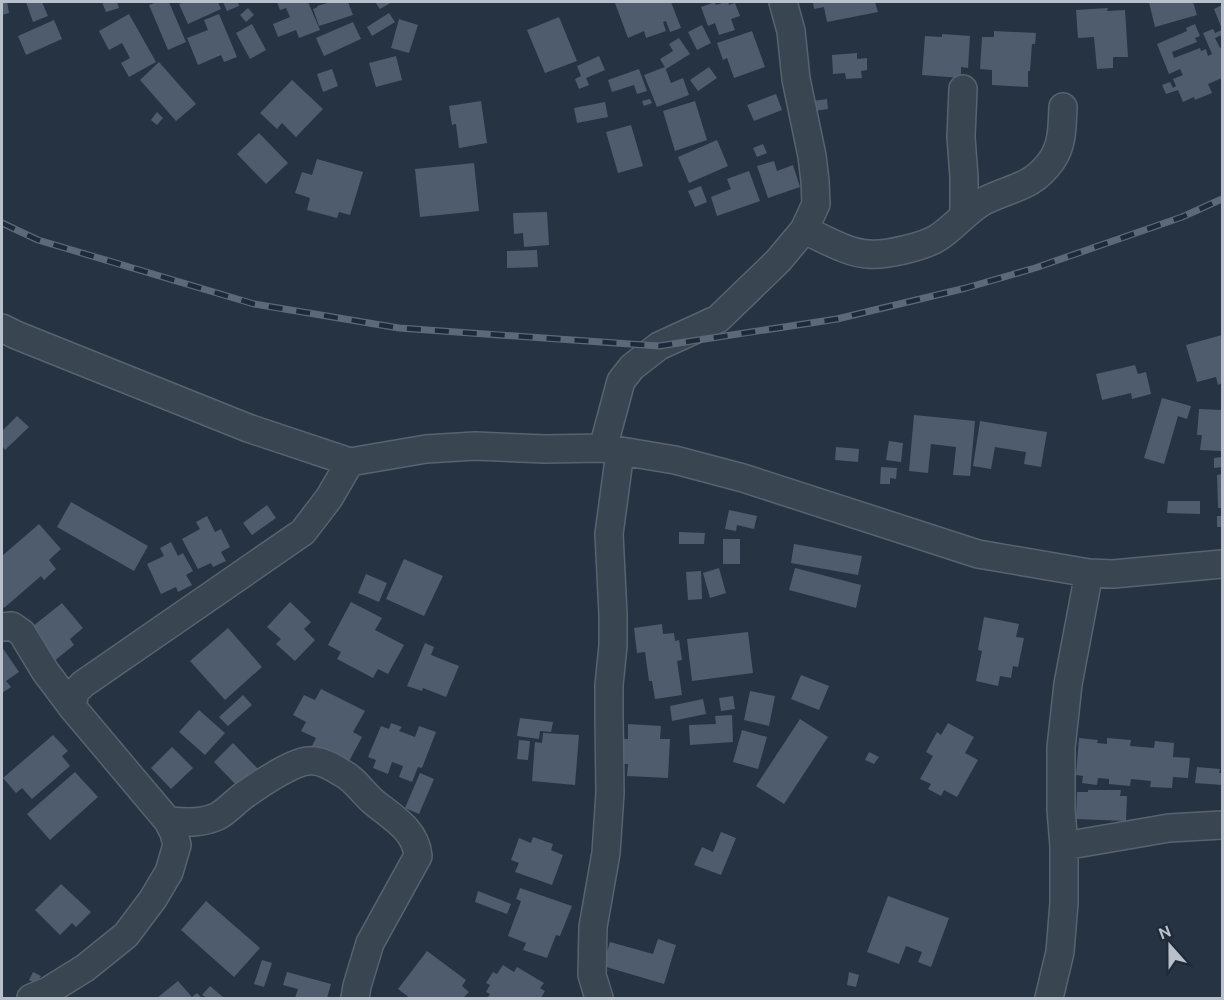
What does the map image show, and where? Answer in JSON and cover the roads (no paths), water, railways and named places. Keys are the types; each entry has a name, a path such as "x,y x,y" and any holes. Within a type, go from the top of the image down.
{"street":[{"path":"599,999 592,975 593,927 606,853 609,805 609,685 613,645 609,534 611,450 621,381 632,367 659,346 718,319 778,261 804,230 816,204 812,156 796,79 791,31 783,2"},
{"path":"963,89 964,214"},
{"path":"804,230 854,252 869,255 908,249 936,239 955,225 964,214 993,197 1026,185 1040,175 1053,159 1061,141 1063,107"},
{"path":"2,328 248,428 350,462 426,449 475,446 611,450 675,460 743,477 978,554 1089,573 1113,574 1222,564"},
{"path":"72,707 75,692 83,684 303,532 329,498 350,462"},
{"path":"1049,999 1060,952 1064,903 1061,748 1068,684 1089,573"},
{"path":"2,627 12,626 22,633 45,671 72,707 168,821 177,845 169,872 153,899 126,935 85,968 31,999"},
{"path":"168,821 197,823 218,816 244,795 289,767 308,760 320,762 345,774 370,800 404,827 412,835 417,845 417,856 370,943 355,999"},
{"path":"1064,846 1168,828 1222,825"}],"railway":[{"path":"2,223 38,240 254,304 399,328 659,346 837,319 966,288 1035,268 1182,217 1222,199"}]}
